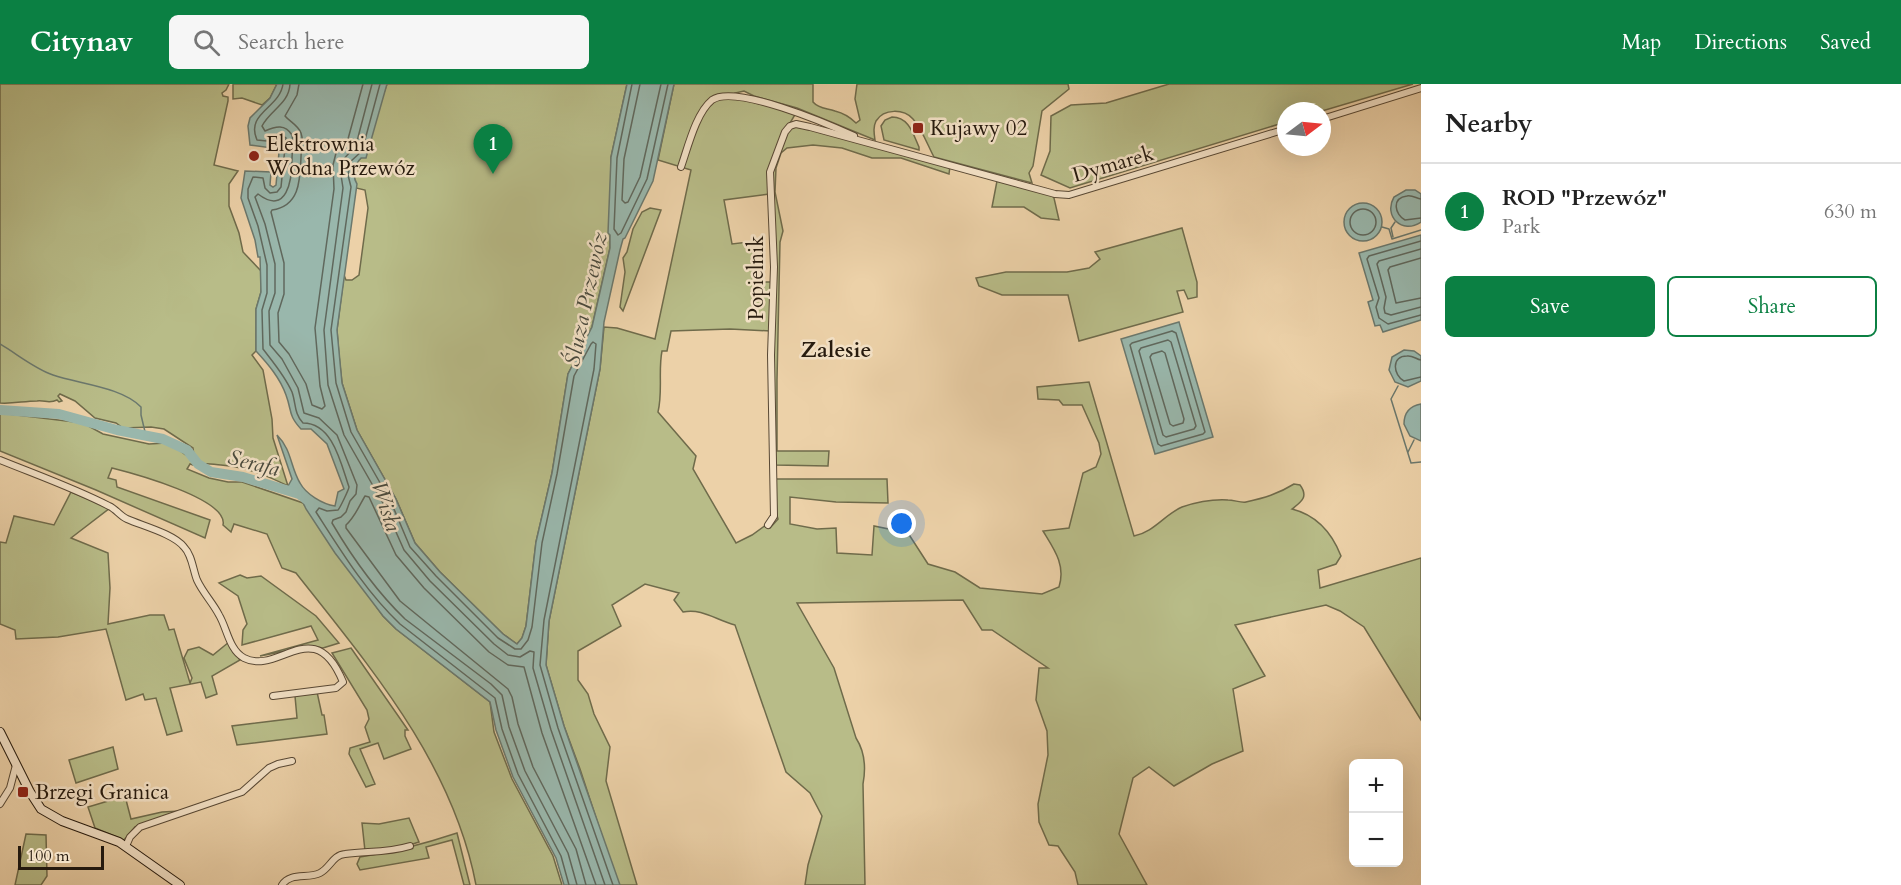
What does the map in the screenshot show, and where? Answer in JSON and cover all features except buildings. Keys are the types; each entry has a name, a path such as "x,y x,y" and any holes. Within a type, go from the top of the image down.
{"street":[{"path":"1331,116 1421,88"},
{"path":"681,167 699,117 710,102 722,95 782,106 819,119 867,142"},
{"name":"Popielnik","path":"768,525 774,516 771,355 774,267 771,172 785,132 790,126 796,124 879,145"},
{"name":"Dymarek","path":"879,145 1054,194 1069,195 1277,132"},
{"path":"0,460 84,494 113,508 124,518 182,544 188,552 202,589 219,614 230,640 242,657 265,659 302,649 315,648 328,658 343,682 336,688 273,696"},
{"path":"0,732 38,805 44,812 126,846 180,885"},
{"path":"126,846 130,837 140,827 242,792 269,768 292,761"},
{"path":"0,804 10,788 16,764"},
{"path":"282,885 289,878 322,872 337,857 345,854 381,852 410,846"}],"green space":[{"path":"0,84 229,84 222,93 223,96 228,97 228,101 214,165 238,171 229,184 229,206 243,252 262,272 261,292 256,309 256,351 252,355 263,370 273,438 288,486 256,472 230,466 206,464 199,467 190,464 187,469 209,478 242,482 303,503 383,616 396,629 490,702 494,732 512,779 553,856 562,885 476,885 465,840 449,798 405,718 352,644 296,573 282,568 267,534 234,524 231,532 223,525 221,515 196,497 157,481 112,468 108,478 116,480 117,487 210,520 205,538 0,451 0,413 83,423 103,434 149,444 166,443 191,459 194,456 193,448 164,429 123,428 116,423 95,418 75,401 60,394 58,396 62,401 59,402 57,400 0,403"},
{"path":"233,84 277,84 270,98 262,105 242,98 233,99"},
{"path":"387,84 627,84 611,157 610,248 592,327 568,374 552,473 536,542 526,626 517,644 503,634 440,572 415,543 396,499 357,430 342,383 337,330 344,275 346,280 352,280 359,275 368,208 365,190 356,188 354,175 358,175 359,170 355,168 361,158"},
{"path":"674,84 813,84 815,104 844,114 856,123 860,120 855,99 857,84 1068,84 1069,89 1042,111 1033,166 1029,173 1032,183 934,157 916,123 905,113 894,111 880,117 874,126 875,140 797,108 744,91 735,93 736,98 796,113 777,145 779,148 789,130 796,126 950,166 949,174 901,158 872,158 842,148 813,145 787,148 781,153 776,168 775,192 783,231 780,242 777,451 829,451 828,466 775,465 773,343 776,273 772,182 769,194 724,200 732,244 757,241 760,282 773,282 770,331 730,329 671,331 667,351 662,351 658,412 696,456 693,469 736,543 766,525 770,528 778,519 775,479 887,479 888,503 836,502 790,497 790,524 817,529 836,528 837,553 872,555 874,526 908,533 928,564 955,572 980,588 1042,594 1059,587 1060,564 1043,531 1069,528 1083,473 1096,467 1101,454 1099,443 1082,405 1063,405 1059,400 1038,399 1037,387 1089,382 1134,536 1147,531 1182,507 1216,500 1246,502 1271,495 1294,484 1300,485 1304,496 1292,509 1316,520 1333,540 1341,556 1336,564 1318,570 1320,588 1421,558 1421,720 1364,627 1340,611 1326,605 1235,625 1265,676 1233,689 1243,751 1212,764 1174,786 1149,767 1133,778 1119,834 1147,885 1078,885 1075,872 1058,846 1049,845 1039,822 1038,804 1048,755 1047,731 1036,700 1039,668 1048,668 992,630 982,630 963,600 797,603 834,668 863,754 864,766 865,885 805,885 808,865 822,816 810,793 786,772 735,625 703,613 683,612 674,600 679,593 645,584 612,605 621,626 578,651 578,680 588,694 594,714 610,747 606,781 637,885 618,885 564,726 546,665 549,621 600,369 604,327 617,328 655,339 691,170 658,160"},
{"path":"1169,84 1413,84 1331,108 1331,102 1277,102 1277,125 1070,188 1041,175 1050,151 1051,116 1071,105 1106,103"},
{"path":"892,117 906,123 919,150 884,140 881,126 885,120"},
{"path":"997,181 1051,194 1059,220 1041,218 1024,207 992,207"},
{"path":"650,208 661,210 623,311 620,307 625,272 623,258 627,252 633,229 642,212"},
{"path":"1182,228 1197,282 1197,297 1188,299 1184,290 1177,291 1183,312 1079,341 1068,295 1002,295 979,286 976,278 1006,272 1067,272 1089,268 1100,259 1095,252"},
{"path":"71,492 110,508 71,538 108,553 110,588 108,624 150,615 164,615 169,630 174,629 190,683 192,678 184,658 188,650 199,647 213,655 229,642 240,660 212,676 217,694 206,698 201,682 170,688 182,731 167,735 156,698 145,700 143,694 126,700 106,629 58,637 16,639 15,630 0,624 0,542 6,543 14,516 54,525"},
{"path":"240,575 247,578 261,576 316,616 339,643 323,648 311,646 260,656 318,640 311,626 242,645 243,630 247,624 238,596 219,583"},
{"path":"351,648 408,730 405,730 405,736 411,749 384,759 378,743 360,749 375,784 366,787 349,754 350,748 370,742 365,727 369,719 367,710 332,653"},
{"path":"317,692 327,734 237,745 232,726 297,718 295,696"},
{"path":"113,747 118,769 76,783 69,760"},
{"path":"125,796 131,819 162,812 181,811 135,827 124,840 95,828 88,807"},
{"path":"409,818 419,842 400,848 365,851 362,823 379,824"},
{"path":"457,833 470,885 464,885 452,840 426,847 429,858 360,870 357,864 360,857 385,853"},
{"path":"26,834 46,835 47,876 41,885 15,885"}],"water":[{"name":"Wisła","path":"277,84 387,84 366,158 361,158 354,171 357,184 337,330 342,383 357,430 396,499 415,543 440,572 503,634 517,644 526,626 536,542 552,473 568,374 592,327 610,248 608,233 611,157 627,84 674,84 653,181 623,239 604,322 600,369 549,621 546,665 564,726 620,885 564,885 556,858 513,777 496,730 490,702 396,629 383,616 335,553 306,509 299,494 288,486 292,479 277,435 286,446 300,483 310,495 335,506 338,492 344,489 327,444 311,429 301,429 297,424 280,383 256,351 256,309 261,292 260,257 258,257 255,240 241,198 245,171 271,172 270,185 273,187 276,185 280,141 274,141 272,148 250,145 248,126 250,118 270,98"},
{"path":"1406,190 1415,190 1421,194 1421,222 1407,226 1396,222 1391,211 1394,197"},
{"path":"1363,203 1376,209 1382,222 1376,235 1363,241 1350,235 1344,222 1350,209"},
{"path":"1421,235 1421,320 1383,332 1380,325 1375,326 1368,302 1373,300 1359,253"},
{"path":"1179,322 1213,437 1155,454 1121,339"},
{"path":"1404,350 1414,351 1421,356 1421,381 1408,387 1395,382 1389,370 1392,357"},
{"path":"1421,404 1421,441 1410,436 1404,424 1408,411"}],"waterway":[{"path":"1393,237 1391,228 1395,222"},
{"path":"1382,227 1389,229 1392,239 1421,230"},
{"path":"0,344 46,372 112,390 133,400 141,407 146,436"},
{"path":"1398,386 1391,399 1411,463 1421,462"},
{"name":"Serafa","path":"0,410 59,414 117,430 163,439 187,450 198,464 211,472 243,477 299,494 310,502"},
{"path":"1408,452 1414,440"}],"place":[{"name":"Kujawy 02","path":"918,128"},
{"name":"Elektrownia Wodna Przewóz","path":"254,156"},
{"name":"ROD \"Przewóz\"","path":"493,174"},
{"name":"Brzegi Granica","path":"23,792"}],"district":[{"name":"Zalesie","path":"836,349"}],"water label":[{"name":"Śluza Przewóz","path":"585,299"}]}
